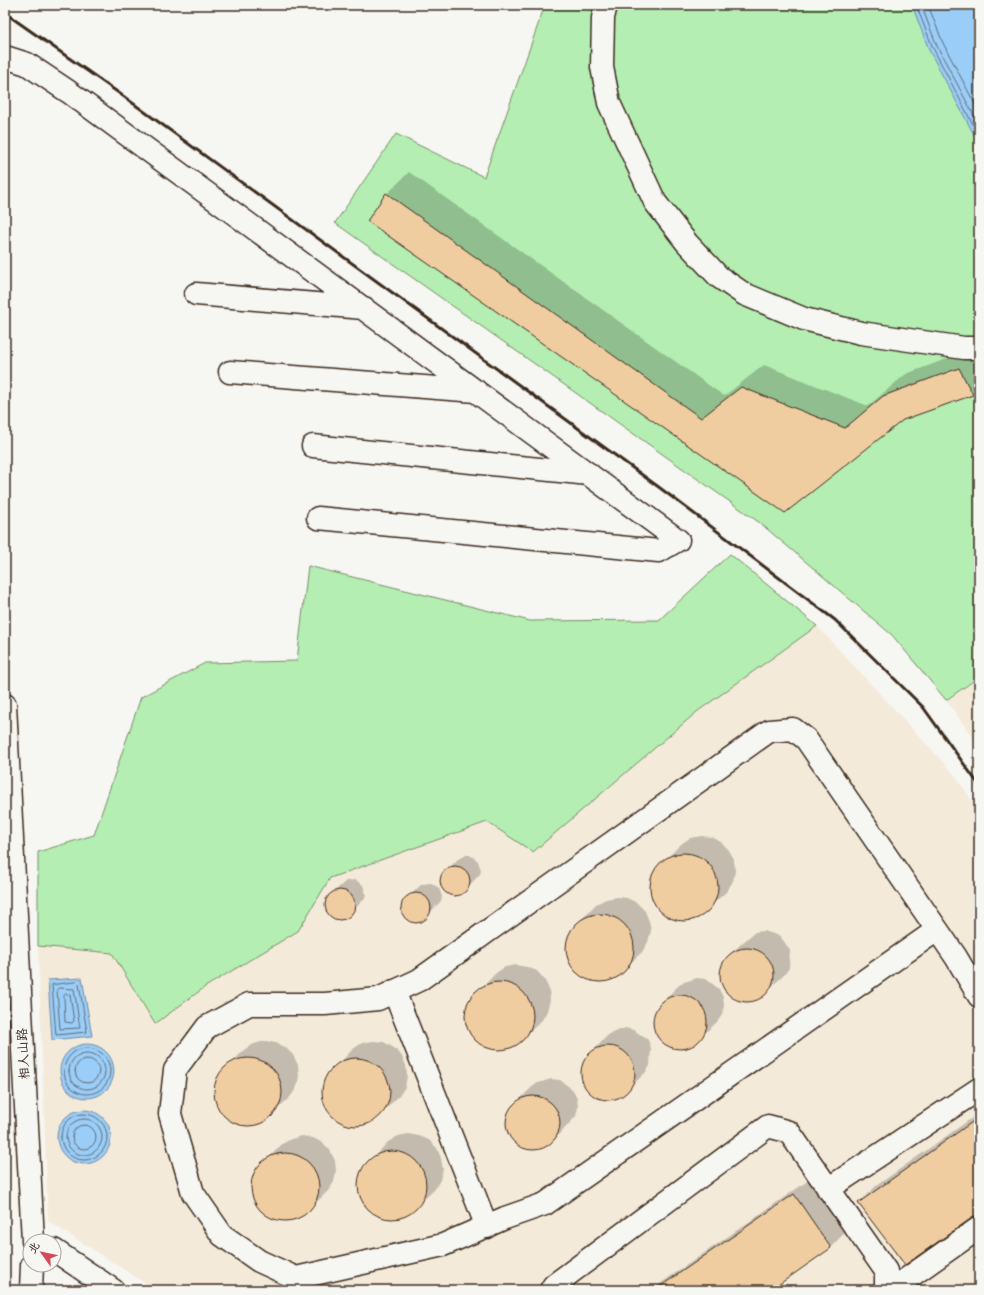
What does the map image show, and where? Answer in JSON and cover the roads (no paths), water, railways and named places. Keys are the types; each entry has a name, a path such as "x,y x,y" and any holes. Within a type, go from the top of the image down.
{"street":[{"path":"606,5 603,18 602,67 609,103 654,202 687,243 719,277 744,294 804,319 862,333 964,348 979,348"},
{"path":"5,57 28,64 70,92 678,540 659,551 318,518"},
{"path":"196,294 364,308"},
{"path":"230,372 476,391"},
{"path":"313,446 590,474"},
{"name":"相人山路","path":"5,705 35,1233"},
{"path":"937,930 545,1204 486,1226 444,1245 297,1284 259,1261 222,1235 192,1193 170,1114 175,1070 207,1027 249,1004 325,1004 378,999 419,980 769,731 792,729 806,739 937,930 979,996"},
{"path":"394,991 486,1226"},
{"path":"828,1189 979,1089"},
{"path":"551,1290 554,1285 768,1126 789,1132 886,1271 886,1290"},
{"path":"891,1290 979,1228"},
{"path":"62,1255 113,1290"},
{"path":"31,1290 32,1273"}],"water":[{"path":"912,5 979,5 979,144 929,50"},
{"path":"82,978 92,1036 52,1040 48,980"},
{"path":"82,1044 92,1044 102,1048 110,1056 114,1066 114,1076 110,1086 102,1094 92,1098 82,1098 72,1094 64,1086 60,1076 60,1066 64,1056 72,1048"},
{"path":"79,1110 89,1110 99,1114 107,1122 111,1132 111,1142 107,1152 99,1160 89,1164 79,1164 69,1160 61,1152 57,1142 57,1132 61,1122 69,1114"}],"railway":[{"path":"5,13 123,96 660,488 835,620 923,707 979,785"}]}
